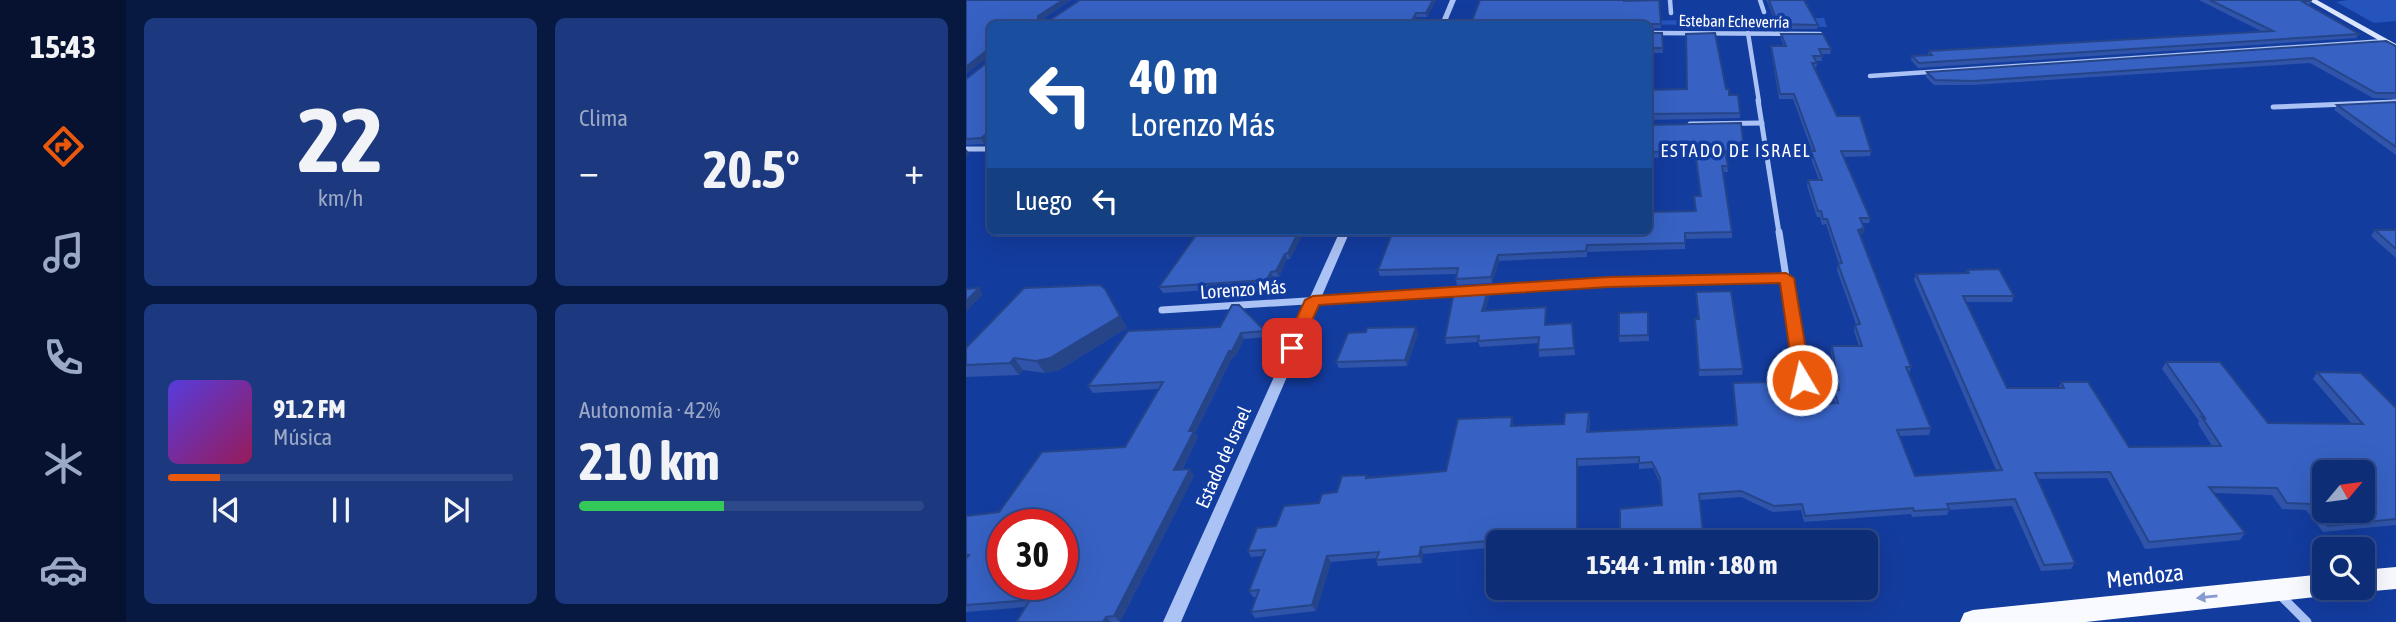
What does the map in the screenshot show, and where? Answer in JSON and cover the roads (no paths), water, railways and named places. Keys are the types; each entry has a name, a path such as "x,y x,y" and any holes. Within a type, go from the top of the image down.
{"main road":[{"path":"2312,0 2396,47"},
{"path":"2375,580 2396,578"},
{"name":"Mendoza","path":"1973,622 2312,586"}],"street":[{"path":"1444,21 1453,0"},
{"path":"1670,0 1671,13"},
{"path":"1760,0 1765,12"},
{"name":"Esteban Echeverría","path":"1652,33 1820,34"},
{"path":"1748,33 1802,380"},
{"path":"1870,76 2396,39"},
{"path":"2273,107 2396,102"},
{"path":"1686,124 1762,122"},
{"path":"966,149 987,149"},
{"name":"Estado de Israel","path":"1172,622 1343,235"},
{"name":"Lorenzo Más","path":"1163,310 1609,282 1786,278"},
{"path":"2275,590 2307,622"}],"district":[{"name":"ESTADO DE ISRAEL","path":"1736,150"}]}
